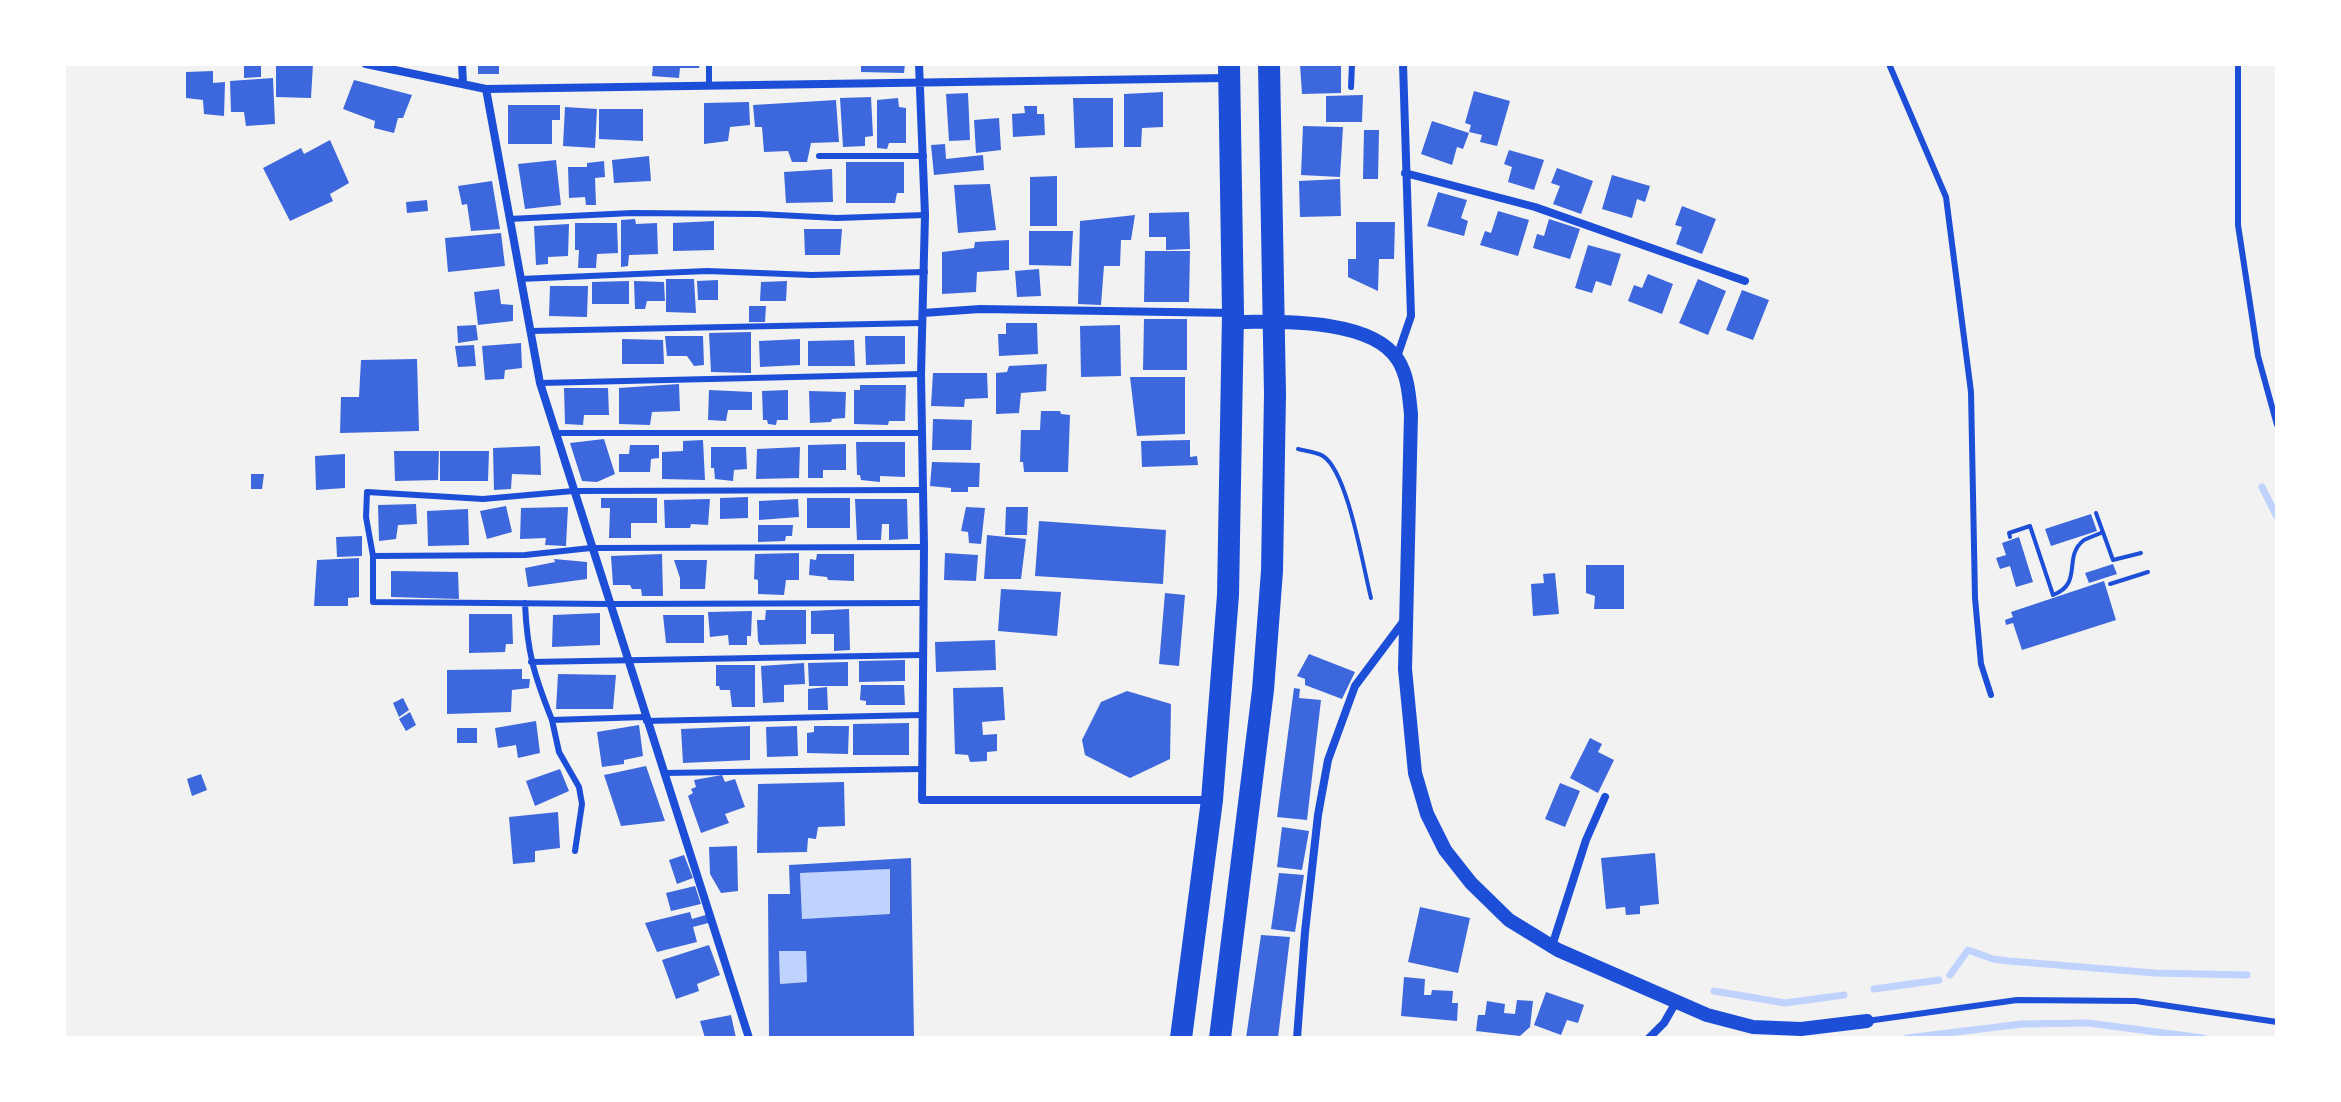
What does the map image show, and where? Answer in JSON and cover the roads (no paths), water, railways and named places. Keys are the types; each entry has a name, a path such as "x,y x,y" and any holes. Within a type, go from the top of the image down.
{"highway":[{"path":"1220,1038 1263,690 1271,586 1275,480 1269,64"},
{"path":"1181,1038 1212,800 1228,595 1233,317 1229,71"}],"street":[{"path":"366,64 486,89 919,83 1229,71"},
{"path":"462,64 463,83"},
{"path":"919,64 925,215 921,374 924,547 922,800 1212,800"},
{"path":"1397,357 1411,316 1403,64"},
{"path":"486,89 540,383 749,1038"},
{"path":"1405,173 1535,207 1745,281"},
{"path":"923,318 980,309 1233,317 1327,325 1358,332 1381,345 1397,357 1407,380 1411,414 1405,669 1415,773 1427,814 1445,850 1471,883 1509,920 1552,947 1707,1015 1754,1033 1867,1021"},
{"path":"1297,1038 1306,918 1328,760 1355,686 1408,616"},
{"path":"1552,947 1586,840 1605,797"},
{"path":"1649,1038 1664,1023 1676,1002"}],"lane":[{"path":"709,64 709,85"},
{"path":"1351,87 1352,64"},
{"path":"1889,64 1946,197 1971,392 1975,598 1981,664 1991,695"},
{"path":"2238,64 2238,225 2258,356 2277,425"},
{"path":"819,156 924,156"},
{"path":"509,219 632,213 837,218 925,215"},
{"path":"520,279 707,271 812,275 925,272"},
{"path":"530,331 923,318"},
{"path":"540,383 921,374"},
{"path":"555,433 922,433"},
{"path":"922,490 573,491 483,499 367,492 366,517 373,556 373,602 922,603"},
{"path":"373,556 525,555 591,548 924,547"},
{"path":"525,603 531,662 552,720 559,752 579,787 582,804 575,851"},
{"path":"531,662 922,655"},
{"path":"552,720 921,715"},
{"path":"664,773 923,769"},
{"path":"1867,1021 2017,1000 2136,1001 2277,1022"}],"water":[{"path":"890,869 890,914 802,919 800,873"},
{"path":"779,951 806,951 807,982 780,984"}],"waterway":[{"path":"2262,487 2277,517"},
{"path":"1950,975 1968,950 2009,961 2155,973 2247,975"},
{"path":"1874,989 1939,980"},
{"path":"1714,991 1785,1003 1844,995"},
{"path":"1907,1038 2022,1024 2088,1023 2203,1038"}]}
